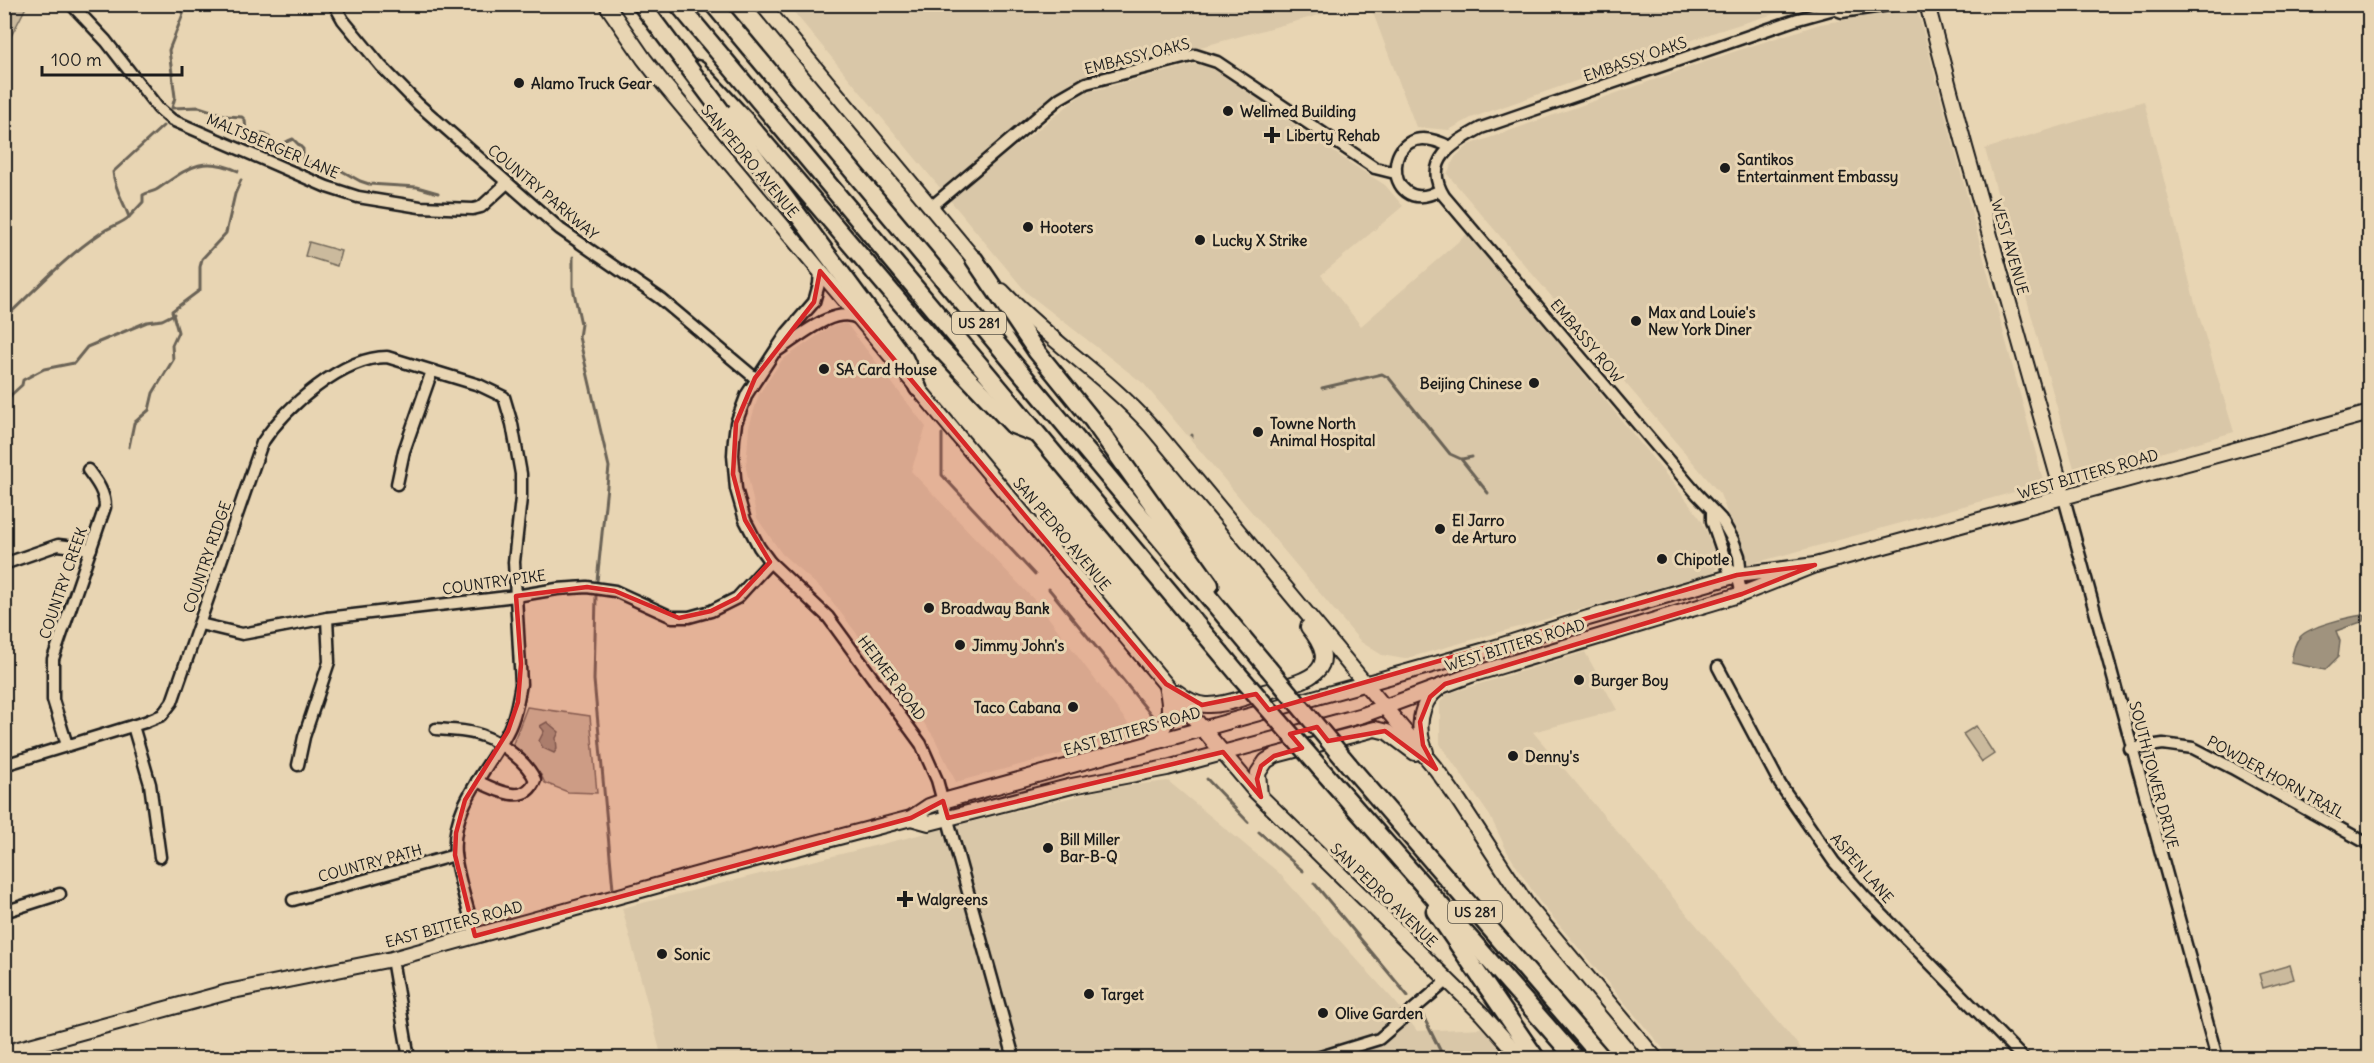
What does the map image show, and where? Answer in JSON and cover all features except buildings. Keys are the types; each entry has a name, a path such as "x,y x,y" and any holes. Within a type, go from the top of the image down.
{"highway":[{"path":"633,4 744,119 933,341 1012,425 1038,435"},
{"path":"641,4 904,358 918,388"},
{"name":"US 281","path":"678,4 1239,675 1575,1059"},
{"name":"US 281","path":"713,4 1348,765 1602,1059"},
{"path":"974,259 1038,352 1093,421 1200,569 1246,642"},
{"path":"1412,873 1450,935 1536,1059"}],"main road":[{"name":"SAN PEDRO AVENUE","path":"606,4 644,59 1261,797 1488,1020 1521,1059"},
{"path":"762,4 974,259 1022,312 1095,371 1139,412 1436,769 1527,905 1655,1059"},
{"name":"WEST AVENUE","path":"1927,4 2064,498"},
{"name":"WEST BITTERS ROAD","path":"1224,752 1363,715 1445,684 1742,594 1815,565 2370,413"},
{"name":"WEST BITTERS ROAD","path":"1366,684 1737,575 1815,565"},
{"path":"1166,684 1194,702 1212,705 1310,678 1319,669 1323,652 1318,640 1305,623 1302,606"},
{"path":"1153,741 1165,727 1170,714 1166,684"},
{"name":"EAST BITTERS ROAD","path":"4,1053 229,991 392,959 911,818 929,806 943,801 1153,741 1366,684"},
{"path":"1436,769 1423,745 1420,722 1430,697 1445,684"},
{"path":"1261,797 1257,782 1258,773 1263,763 1272,756 1372,729 1383,730 1394,735 1436,769"},
{"name":"EAST BITTERS ROAD","path":"911,818 929,823 1072,786 1167,768 1224,752"}],"street":[{"name":"MALTSBERGER LANE","path":"71,4 106,41 158,108 172,120 327,187 358,197 420,207 462,210 481,207 507,183"},
{"name":"COUNTRY PARKWAY","path":"334,4 343,20 402,88 507,183 560,229 661,299 755,378"},
{"name":"EMBASSY OAKS","path":"1450,147 1481,128 1835,7 1842,12 1896,4"},
{"name":"EMBASSY OAKS","path":"931,207 1060,98 1086,83 1196,55 1217,62 1375,168 1395,173"},
{"path":"1425,138 1438,140 1450,147 1437,165 1436,179 1440,190 1423,196 1413,195 1401,187 1395,173 1395,160 1403,147 1425,138"},
{"name":"EMBASSY ROW","path":"1440,190 1721,519 1736,548 1740,567 1737,575 1742,594"},
{"name":"HEIMER ROAD","path":"820,271 814,302 787,333 777,351 755,378 747,394 736,423 733,474 745,520 759,547 770,562 828,617 921,744 937,780 1014,1059"},
{"name":"HEIMER ROAD","path":"777,351 823,321 836,316 854,316 864,324"},
{"name":"COUNTRY RIDGE","path":"4,765 162,715 172,702 262,443 300,400 352,365 376,357 387,357 432,371 479,386 504,397 515,435 521,474 521,498 514,562 516,596"},
{"path":"397,484 404,451 432,371"},
{"name":"COUNTRY CREEK","path":"67,745 53,700 53,659 102,516 105,498 88,470"},
{"name":"SOUTH TOWER DRIVE","path":"2064,498 2130,749 2217,1059"},
{"path":"4,564 58,544 91,549"},
{"name":"COUNTRY PIKE","path":"200,624 242,634 327,618 587,587 615,591 672,617 689,617 722,606 737,598 770,562"},
{"path":"475,936 455,855 458,821 465,800 500,746 514,717 521,684 516,596"},
{"path":"298,765 304,737 329,662 327,618"},
{"name":"ASPEN LANE","path":"1718,667 1780,784 1834,862 1865,897 2023,1059"},
{"path":"132,726 150,784 160,857"},
{"path":"436,729 482,735 500,746 532,773 535,780 532,789 526,793 499,793 477,781"},
{"name":"POWDER HORN TRAIL","path":"2130,749 2163,744 2193,748 2370,845"},
{"name":"COUNTRY PATH","path":"293,900 455,855"},
{"path":"4,912 60,894"},
{"path":"392,959 409,1059"},
{"path":"1317,1059 1378,1039 1448,980"}],"highlighted area":[{"path":"820,271 1166,684 1202,705 1256,694 1269,710 1737,575 1815,565 1742,594 1445,684 1430,697 1420,722 1423,745 1436,769 1385,731 1328,741 1317,727 1290,734 1302,748 1274,756 1261,766 1257,779 1261,797 1223,752 948,818 943,801 911,818 475,936 455,855 456,833 465,800 508,731 518,702 521,664 516,596 587,587 615,591 679,618 711,611 737,598 770,562 745,520 733,474 736,423 755,378 814,302"}],"shaded area":[{"path":"4,5 27,5 5,48"},
{"path":"788,5 1356,5 1071,82 941,189"},
{"path":"1370,5 1803,5 1721,30 1471,118 1449,130 1416,127"},
{"path":"1917,8 2044,484 1747,565 1720,494 1447,174 1455,157 1469,145 1736,51 1820,24"},
{"path":"1196,64 1215,70 1385,185 1403,206 1321,275 1361,326 1467,234 1689,503 1702,521 1719,563 1714,572 1404,659 1382,655 1361,642 1144,384 1027,293 949,199 1084,93"},
{"path":"2144,101 2194,299 2234,432 2082,475 2075,472 1985,149"},
{"path":"309,242 341,251 337,266 305,256"},
{"path":"846,323 926,427 911,471 1039,605 1136,734 956,782 934,737 825,592 782,554 757,518 746,468 749,427 759,394 782,360 830,327"},
{"path":"2365,616 2364,621 2336,631 2340,641 2338,657 2325,670 2291,663 2296,642 2305,633 2330,623"},
{"path":"1585,652 1617,710 1533,732 1809,1058 1671,1058 1539,901 1508,853 1490,816 1440,744 1440,702 1447,694"},
{"path":"527,707 590,716 597,793 568,792 545,783 541,775 512,746"},
{"path":"547,722 559,732 556,738 557,749 554,753 543,748 539,741 544,731 540,726"},
{"path":"1976,726 1994,754 1982,762 1963,734"},
{"path":"1168,781 1278,872 1397,1004 1417,1031 1483,1028 1508,1058 662,1058 622,908 1109,788"},
{"path":"2290,965 2294,979 2263,988 2259,974"}],"waterway":[{"path":"187,4 169,50 175,97 172,108 199,107 227,116 242,117 245,120 246,131 254,134 263,133 269,137 271,149 293,139 303,149 303,161 333,166 369,184 417,187 438,193"},
{"path":"4,319 75,252 104,231 129,217 117,189 113,172 163,126"},
{"path":"129,217 143,202 143,195 156,190 194,167 213,164 238,171"},
{"path":"129,447 134,423 149,410 153,393 173,360 172,345 178,332 172,311 200,290 202,259 226,233 235,194 241,180"},
{"path":"573,257 573,288 581,324 579,337 609,467 597,581"},
{"path":"4,412 11,395 22,385 23,380 44,369 74,363 87,347 147,322 162,320 174,314"},
{"path":"1322,388 1382,374 1389,378 1450,454 1461,459 1488,493"},
{"path":"942,434 942,475 1035,575"},
{"path":"1462,459 1472,457"},
{"path":"1049,589 1153,717"},
{"path":"596,596 594,680 613,889"},
{"path":"1207,779 1248,822"},
{"path":"1259,832 1303,871"},
{"path":"1314,883 1408,996"},
{"path":"1423,1016 1444,1058"}],"place":[{"name":"Alamo Truck Gear","path":"519,83"},
{"name":"Wellmed Building","path":"1228,111"},
{"name":"Liberty Rehab","path":"1272,135"},
{"name":"Santikos Entertainment Embassy","path":"1725,168"},
{"name":"Hooters","path":"1028,227"},
{"name":"Lucky X Strike","path":"1200,240"},
{"name":"Max and Louie's New York Diner","path":"1636,321"},
{"name":"SA Card House","path":"824,369"},
{"name":"Beijing Chinese","path":"1534,383"},
{"name":"Towne North Animal Hospital","path":"1258,432"},
{"name":"El Jarro de Arturo","path":"1440,529"},
{"name":"Chipotle","path":"1662,559"},
{"name":"Broadway Bank","path":"929,608"},
{"name":"Jimmy John's","path":"960,645"},
{"name":"Burger Boy","path":"1579,680"},
{"name":"Taco Cabana","path":"1073,707"},
{"name":"Denny's","path":"1513,756"},
{"name":"Bill Miller Bar-B-Q","path":"1048,848"},
{"name":"Walgreens","path":"905,899"},
{"name":"Sonic","path":"662,954"},
{"name":"Target","path":"1089,994"},
{"name":"Olive Garden","path":"1323,1013"}]}
